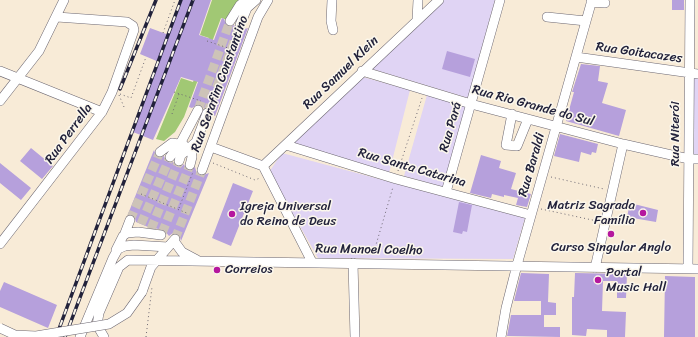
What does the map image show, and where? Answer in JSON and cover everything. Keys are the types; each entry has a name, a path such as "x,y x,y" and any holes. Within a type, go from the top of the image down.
{"street":[{"path":"0,101 39,51 64,0"},
{"name":"Rua Serafim Constantino","path":"230,21 246,0"},
{"path":"332,0 331,21 333,30"},
{"path":"417,20 418,0"},
{"name":"Rua Samuel Klein","path":"263,166 438,0"},
{"name":"Rua Pará","path":"446,192 500,0"},
{"name":"Rua Niterói","path":"688,269 693,159 693,74 690,0"},
{"path":"592,1 605,3"},
{"name":"Rua Baraldi","path":"501,337 506,308 517,265 592,1"},
{"path":"240,25 247,8 262,2"},
{"name":"Rua Serafim Constantino","path":"196,168 206,161 262,2"},
{"name":"Rua Perrella","path":"0,244 102,112 112,92 133,33 133,26 127,22 57,17"},
{"path":"547,17 586,20"},
{"name":"Rua Goitacazes","path":"576,57 693,74"},
{"path":"0,71 102,112"},
{"name":"Rua Rio Grande do Sul","path":"362,71 471,104 623,144 693,159"},
{"name":"Rua Serafim Constantino","path":"160,152 172,143 180,144 198,110"},
{"path":"180,144 180,158 196,142 207,114"},
{"path":"512,114 506,145 517,146 528,119"},
{"path":"180,144 191,148"},
{"path":"170,157 180,144"},
{"path":"596,268 623,144"},
{"name":"Rua Santa Catarina","path":"286,145 396,179 446,192 532,211"},
{"path":"211,147 263,166 312,262"},
{"path":"191,148 192,157 196,168"},
{"path":"80,337 130,220"},
{"path":"125,233 139,228 162,234 169,243 182,252 200,261"},
{"path":"116,252 127,245 169,243"},
{"path":"0,328 15,335 36,336 108,324 127,313 142,292 157,260 169,243"},
{"name":"Rua Manoel Coelho","path":"104,337 99,330 98,317 114,278 124,262 128,260 698,269"},
{"path":"148,278 158,268 170,260"},
{"path":"138,261 145,267 148,278"},
{"path":"353,263 355,337"}],"path":[{"path":"163,33 176,0"},
{"path":"207,41 238,51"},
{"path":"124,107 118,94 131,98 146,57"},
{"path":"371,263 424,90"},
{"path":"174,92 201,101"},
{"path":"172,114 179,93"},
{"path":"206,161 255,180 268,175"},
{"path":"179,210 196,168"},
{"path":"542,175 612,191"},
{"path":"141,194 189,214"},
{"path":"532,211 605,223"},
{"path":"146,337 153,291 148,278"}],"shaded area":[{"path":"442,0 495,0 468,98 372,69"},
{"path":"363,77 410,90 389,173 290,145"},
{"path":"693,77 698,77 698,157 691,157"},
{"path":"427,95 467,106 443,187 404,176"},
{"path":"282,153 525,218 513,259 318,258 269,172"}],"green space":[{"path":"212,0 239,0 228,20 221,18 184,117 175,132 164,141 156,139 181,78 193,82 209,38 200,35"}],"building":[{"path":"182,0 211,0 199,35 214,40 222,18 227,26 230,27 234,25 238,31 248,28 215,116 209,107 204,108 198,104 192,108 189,107 198,82 181,77 153,140 133,132 159,62 140,54 150,28 169,35"},
{"path":"672,0 684,0 684,10 672,10"},
{"path":"447,51 475,59 470,77 442,69"},
{"path":"581,64 600,66 598,81 608,83 602,103 626,110 619,136 566,121 574,92 572,92"},
{"path":"560,134 598,144 596,153 592,152 591,155 581,152 579,162 554,156"},
{"path":"31,148 53,166 42,179 20,161"},
{"path":"154,150 157,157 164,156 166,161 173,162 177,167 181,167 184,164 186,169 189,171 195,167 197,174 200,176 209,173 181,241 179,234 173,233 169,236 164,230 148,227 136,222 134,216 128,214"},
{"path":"481,155 501,161 499,168 516,173 511,189 531,194 527,207 516,205 518,198 492,194 491,198 470,193"},
{"path":"0,163 31,188 21,200 0,183"},
{"name":"Igreja Universal do Reino de Deus","path":"233,183 253,191 231,246 212,238"},
{"path":"459,202 472,205 467,232 463,231 462,234 453,232"},
{"name":"Matriz Sagrada Família","path":"630,203 658,210 656,222 627,217"},
{"path":"521,273 549,274 548,302 556,303 556,315 541,315 541,301 514,301"},
{"path":"575,273 627,274 626,298 617,298 617,281 603,281 602,311 626,312 625,337 607,337 607,330 587,329 586,336 572,335 572,297 574,297"},
{"path":"665,276 695,277 695,337 664,337"},
{"path":"4,282 57,305 48,328 0,307 0,291"},
{"path":"511,315 544,315 544,327 560,327 560,337 507,336"}],"tunnel":[{"path":"198,110 230,21"},
{"path":"207,113 240,25"},
{"path":"130,220 160,152"},
{"path":"141,224 170,157"},
{"path":"151,229 179,161"},
{"path":"162,233 190,165"},
{"path":"175,239 202,170"}],"railway":[{"path":"120,89 156,0"},
{"path":"56,337 181,0"},
{"path":"65,337 193,0"}],"place":[{"name":"Matriz Sagrada Família","path":"643,213"},
{"name":"Igreja Universal do Reino de Deus","path":"232,214"},
{"name":"Curso Singular Anglo","path":"611,234"},
{"name":"Correios","path":"217,270"},
{"name":"Portal Music Hall","path":"598,280"}]}
